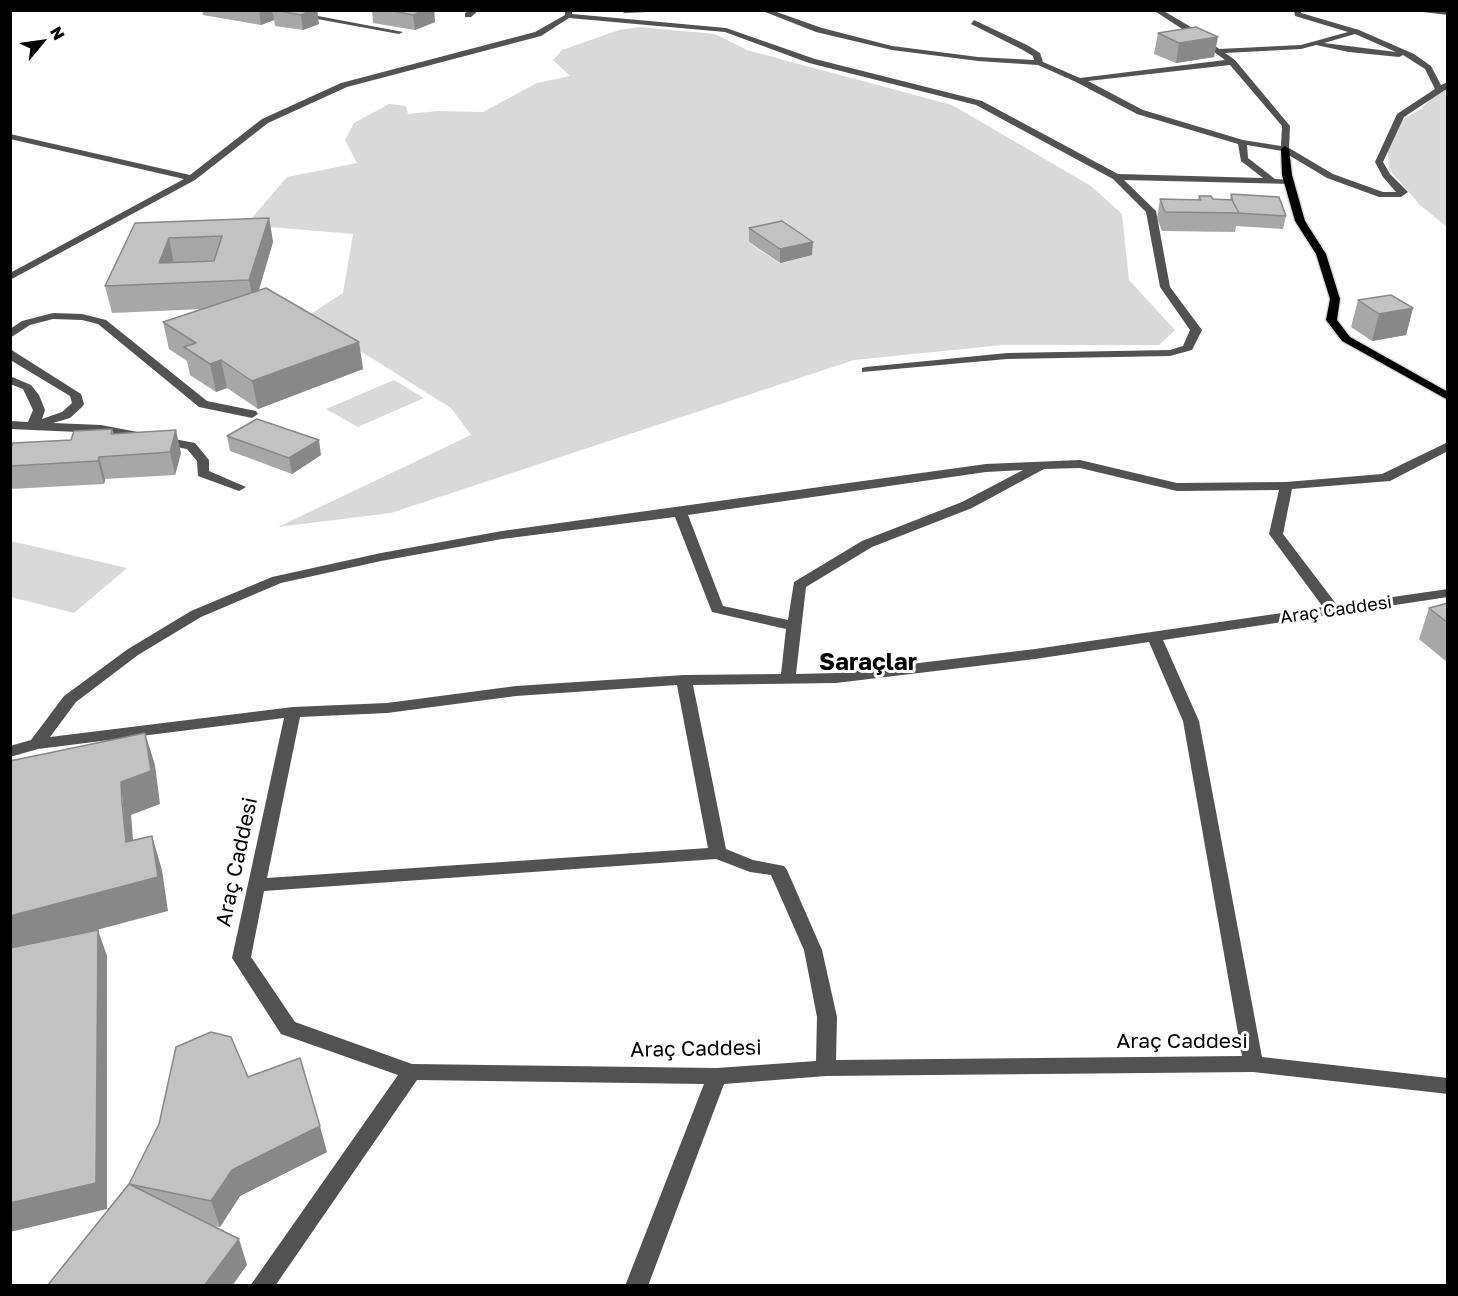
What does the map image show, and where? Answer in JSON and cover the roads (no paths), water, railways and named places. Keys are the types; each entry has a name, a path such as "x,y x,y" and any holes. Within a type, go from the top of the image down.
{"main road":[{"path":"1285,149 1289,182 1300,220 1321,254 1335,299 1330,320 1346,339 1448,397"}],"street":[{"path":"271,10 399,32"},
{"path":"301,16 314,10"},
{"path":"468,15 476,10"},
{"path":"602,10 693,10"},
{"path":"763,10 819,30 892,48 978,59 1039,63 1079,80 1140,112 1242,142 1285,149 1330,176 1382,195 1398,195 1403,192 1386,175 1379,162 1400,116 1443,86 1428,68 1411,56 1356,32 1298,14 1297,10"},
{"path":"1156,10 1193,32 1232,62 1286,126 1285,149"},
{"path":"1423,10 1448,13"},
{"path":"10,277 192,178 265,121 344,85 538,34 569,13 726,30 812,61 979,103 1116,177 1151,211 1165,287 1196,330 1188,348 1170,353 1007,356 866,370"},
{"path":"356,24 373,17"},
{"path":"974,22 1030,51 1036,55 1039,63"},
{"path":"1216,51 1301,47 1356,32"},
{"path":"1315,43 1349,50 1411,56"},
{"path":"1079,80 1232,62"},
{"path":"10,136 192,178"},
{"path":"1242,142 1244,159 1272,181"},
{"path":"1116,177 1289,182"},
{"path":"10,334 26,323 53,316 82,317 102,322 203,404 252,414"},
{"path":"10,351 16,359 75,394 78,404 66,415 33,425"},
{"path":"10,379 27,387 35,399 39,410 33,425"},
{"path":"10,425 101,429 191,446 203,460 203,473 239,487"},
{"path":"37,744 70,699 133,652 196,614 277,580 381,557 502,535 986,468 1080,464 1177,487 1286,486 1385,478 1448,446"},
{"path":"788,679 798,585 867,544 967,505 1042,466"},
{"path":"1286,486 1276,534 1333,610"},
{"path":"680,512 717,609 794,626"},
{"name":"Araç Caddesi","path":"10,752 37,744 293,712 387,708 516,691 684,680 836,678 1023,656 1448,593"},
{"path":"1154,637 1191,721 1253,1064"},
{"path":"684,680 718,853"},
{"name":"Araç Caddesi","path":"293,712 241,958 288,1028 412,1072 717,1076 826,1068 1253,1064 1448,1086"},
{"path":"257,885 718,853 750,866 778,870 813,951 827,1017 826,1068"},
{"path":"261,1286 412,1072"},
{"path":"636,1286 717,1076"}],"district":[{"name":"Saraçlar","path":"868,662"}]}
